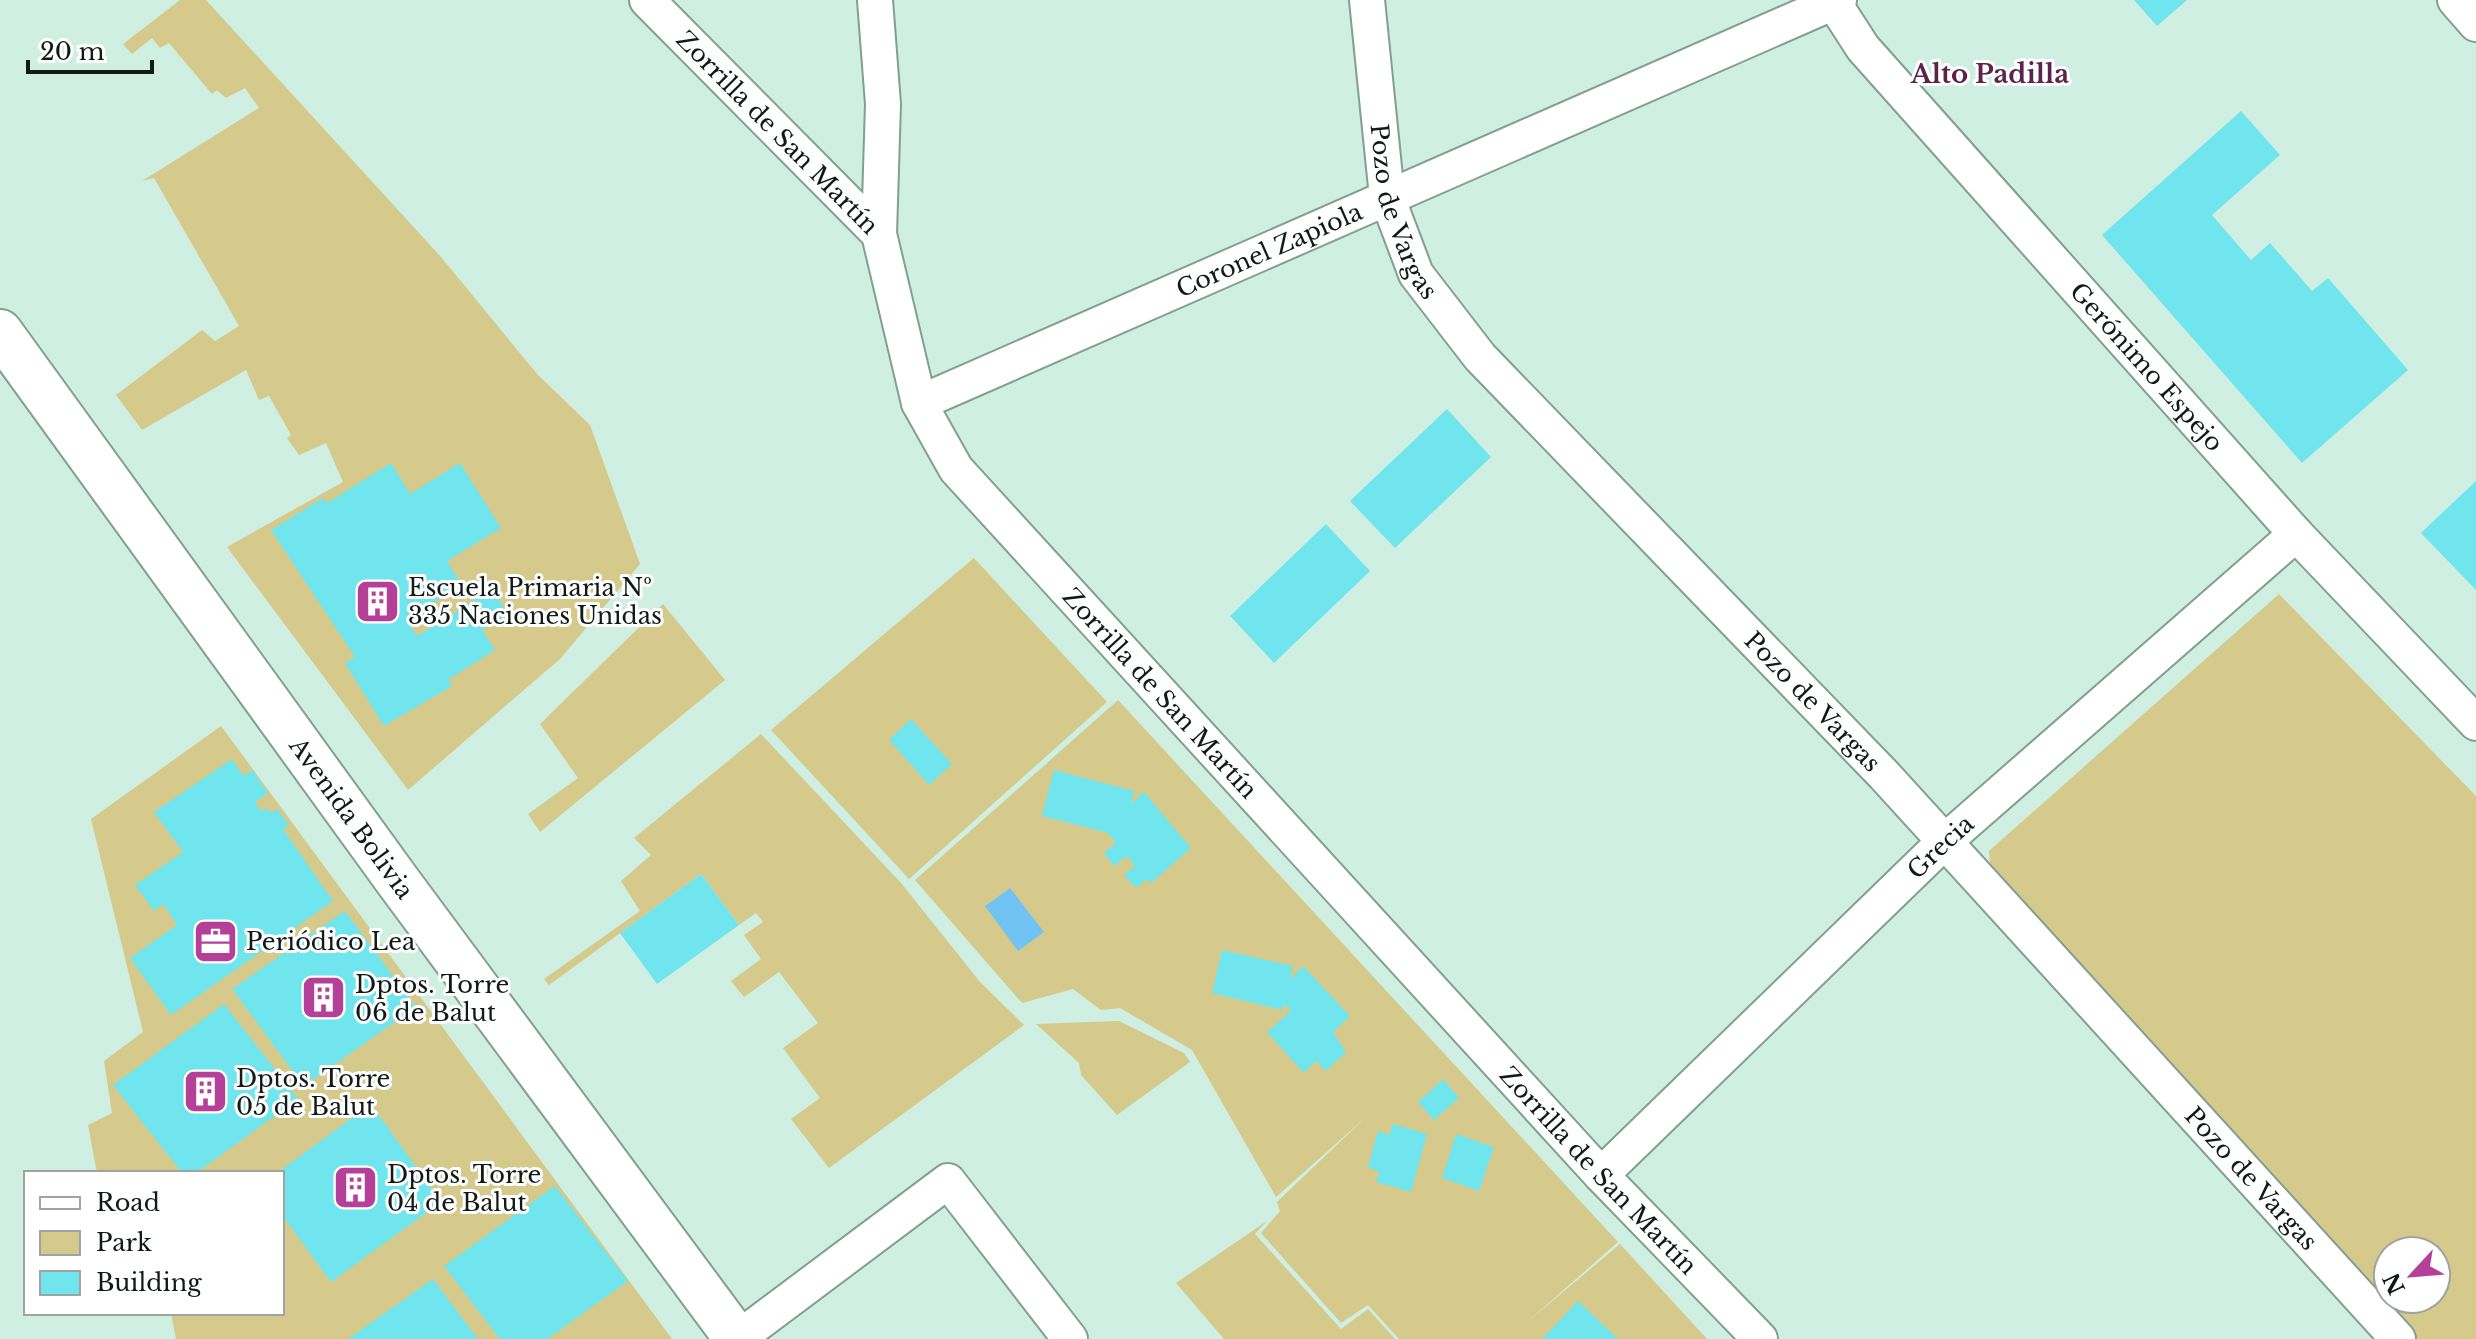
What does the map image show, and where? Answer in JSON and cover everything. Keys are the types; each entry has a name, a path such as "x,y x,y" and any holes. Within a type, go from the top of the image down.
{"street":[{"name":"Zorrilla de San Martín","path":"647,0 879,234 919,403 956,469 1601,1175 1760,1339"},
{"path":"875,0 883,104 879,234"},
{"name":"Pozo de Vargas","path":"1367,0 1387,197 1416,274 1480,357 1944,842 2398,1339"},
{"path":"2455,0 2476,24"},
{"name":"Coronel Zapiola","path":"919,403 1834,1"},
{"name":"Gerónimo Espejo","path":"1834,1 1863,48 2296,534 2476,723"},
{"name":"Avenida Bolivia","path":"0,332 397,880 737,1339"},
{"name":"Grecia","path":"1601,1175 1944,842 2296,534"},
{"path":"737,1339 948,1181 1070,1339"}],"green space":[{"path":"180,0 206,0 441,257 537,374 590,425 640,564 560,659 408,790 227,547 343,482 326,443 299,455 287,438 291,435 269,396 259,400 246,370 142,430 116,395 202,330 215,341 239,326 154,178 142,181 259,108 245,88 226,98 217,90 212,94 169,43 160,48 152,38 132,54 123,44"},
{"path":"974,558 1107,702 909,879 771,730"},
{"path":"2279,594 2476,796 2476,1339 2412,1339 2390,1315 2452,1315 2452,1235 2372,1235 2372,1295 1991,878 1989,851"},
{"path":"663,604 725,680 540,832 528,814 578,778 540,724"},
{"path":"1118,700 1618,1242 1525,1324 1620,1244 1707,1339 1399,1339 1368,1305 1341,1323 1261,1233 1280,1211 1277,1202 1366,1117 1276,1197 1192,1050 1120,1008 1101,1010 1073,989 1022,1003 915,880"},
{"path":"221,726 672,1339 176,1339 171,1315 284,1315 284,1171 97,1171 88,1125 112,1113 104,1061 143,1032 91,819"},
{"path":"761,734 901,883 980,982 1024,1025 829,1168 791,1119 820,1098 783,1048 818,1023 779,972 744,997 731,981 761,959 744,935 763,922 756,913 739,925 701,874 549,985 544,979 640,911 621,881 651,855 634,838"},
{"path":"1119,1021 1184,1053 1190,1062 1117,1115 1081,1075 1079,1063 1036,1024"},
{"path":"1267,1221 1255,1234 1341,1329 1368,1309 1395,1339 1224,1339 1176,1283"}],"water":[{"path":"1010,888 1044,932 1018,951 985,906"}],"building":[{"path":"2134,0 2187,0 2157,26"},
{"path":"2241,111 2280,155 2212,215 2251,260 2270,243 2312,291 2328,278 2408,370 2302,463 2102,235"},
{"path":"1447,409 1491,457 1395,548 1350,501"},
{"name":"Escuela Primaria Nº 335 Naciones Unidas","path":"391,463 410,494 460,463 501,528 447,561 462,585 406,619 417,636 492,589 508,614 482,630 495,650 448,680 452,686 384,726 345,663 355,657 271,530 323,498 327,503"},
{"path":"2476,481 2476,590 2421,533"},
{"path":"1326,524 1370,571 1274,663 1230,616"},
{"path":"911,719 952,764 929,785 889,740"},
{"path":"232,759 244,776 252,770 268,793 255,802 261,811 267,808 271,813 277,809 289,825 283,829 333,901 171,1015 130,958 177,925 163,904 154,911 135,885 183,852 154,812"},
{"path":"1054,770 1134,791 1131,804 1144,792 1191,848 1151,883 1147,879 1136,888 1124,875 1135,866 1127,856 1114,866 1104,853 1116,843 1108,833 1042,816"},
{"path":"701,874 739,925 657,984 620,933"},
{"name":"Dptos. Torre 06 de Balut","path":"345,911 416,1007 304,1086 232,989"},
{"path":"1222,950 1293,966 1290,979 1303,966 1350,1016 1333,1032 1346,1052 1326,1071 1316,1061 1304,1073 1267,1032 1291,1011 1284,1004 1282,1010 1212,993"},
{"name":"Dptos. Torre 05 de Balut","path":"224,1004 298,1099 199,1171 180,1171 113,1085"},
{"path":"1443,1079 1459,1098 1434,1120 1418,1102"},
{"name":"Dptos. Torre 04 de Balut","path":"371,1104 441,1202 331,1282 284,1218 284,1171 280,1171"},
{"path":"1393,1124 1427,1134 1411,1192 1376,1182 1380,1172 1368,1167 1378,1131 1389,1135"},
{"path":"1456,1134 1494,1147 1479,1191 1442,1178"},
{"path":"555,1186 628,1281 547,1339 500,1339 444,1266"},
{"path":"433,1279 478,1339 348,1339"},
{"path":"1578,1301 1618,1339 1542,1339"}],"place":[{"name":"Escuela Primaria Nº 335 Naciones Unidas","path":"377,601"},
{"name":"Periódico Lea","path":"215,941"},
{"name":"Dptos. Torre 06 de Balut","path":"324,998"},
{"name":"Dptos. Torre 05 de Balut","path":"205,1092"},
{"name":"Dptos. Torre 04 de Balut","path":"356,1188"}],"district":[{"name":"Alto Padilla","path":"1990,74"}]}
